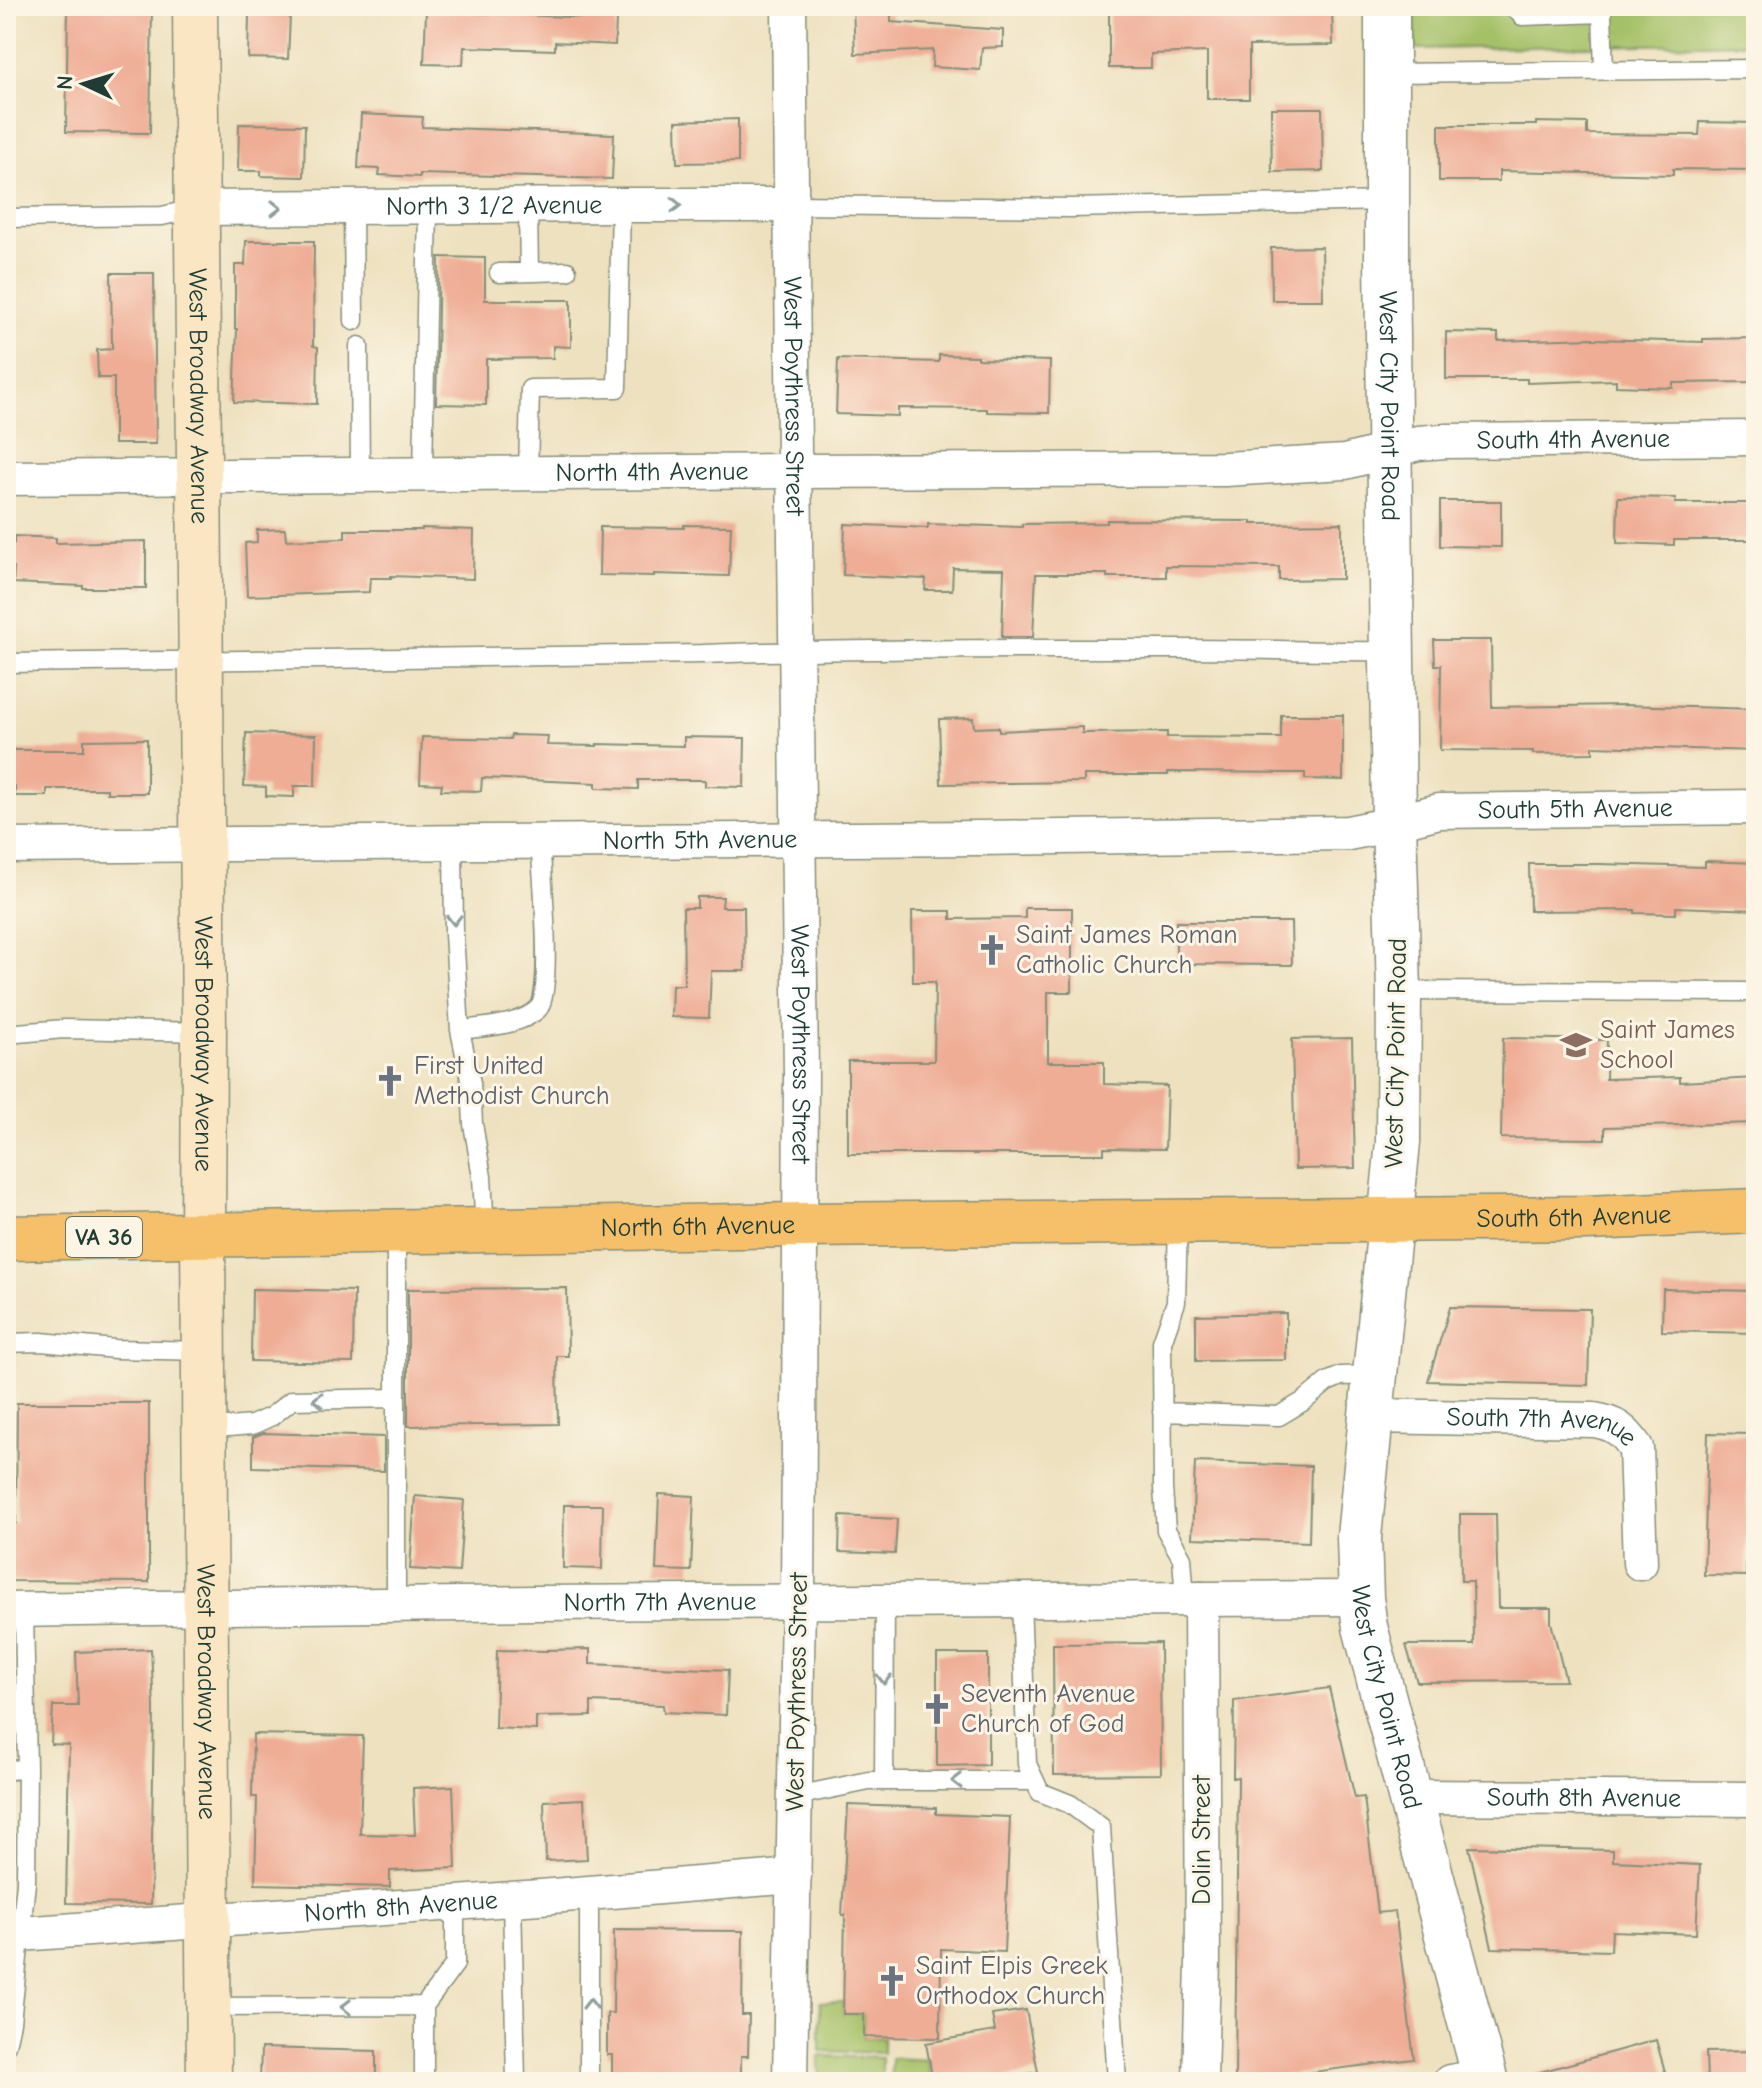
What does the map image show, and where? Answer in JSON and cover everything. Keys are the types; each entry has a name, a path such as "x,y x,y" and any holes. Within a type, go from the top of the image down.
{"main road":[{"name":"West Broadway Avenue","path":"195,6 209,2082"},
{"name":"South 6th Avenue","path":"1391,1221 1756,1211"},
{"name":"North 6th Avenue","path":"6,1238 800,1225 1391,1221"}],"street":[{"name":"West Poythress Street","path":"789,6 801,1074 796,1796 790,2082"},
{"name":"West City Point Road","path":"1387,6 1394,822 1399,991 1398,1142 1359,1537 1361,1598 1365,1627 1410,1797 1474,2080"},
{"name":"North 3 1/2 Avenue","path":"198,208 791,205"},
{"name":"South 4th Avenue","path":"1391,450 1418,443 1445,441 1756,438"},
{"name":"North 4th Avenue","path":"6,478 1225,469 1345,462 1391,450"},
{"name":"South 5th Avenue","path":"1394,822 1439,811 1756,807"},
{"name":"North 5th Avenue","path":"6,846 1348,833 1394,822"},
{"name":"South 7th Avenue","path":"1373,1396 1609,1422 1628,1435 1636,1448 1640,1563"},
{"name":"North 7th Avenue","path":"15,1610 550,1602 1361,1598"},
{"name":"Dolin Street","path":"1193,1599 1203,1961 1200,2082"},
{"name":"South 8th Avenue","path":"1410,1797 1756,1799"},
{"name":"North 8th Avenue","path":"13,1934 794,1876"}],"lane":[{"path":"1513,6 1522,16 1602,10 1604,70"},
{"path":"1387,73 1756,69"},
{"path":"791,205 1071,208 1387,201"},
{"path":"528,473 530,389 617,388 621,205"},
{"path":"423,474 428,207"},
{"path":"528,207 529,272"},
{"path":"6,218 162,216 198,208"},
{"path":"353,208 354,321"},
{"path":"499,273 567,271"},
{"path":"359,346 360,475"},
{"path":"6,663 703,654 797,650 1392,651"},
{"path":"453,842 454,934 460,1030 471,1083 485,1230"},
{"path":"460,1030 510,1023 538,1009 543,1001 546,967 540,842"},
{"path":"1399,991 1756,992"},
{"path":"6,1034 64,1029 204,1032"},
{"path":"1178,1222 1176,1302 1162,1342 1163,1488 1166,1530 1182,1558 1193,1599"},
{"path":"396,1232 396,1605"},
{"path":"6,1343 41,1342 115,1349 204,1351"},
{"path":"1162,1412 1279,1416 1327,1382 1341,1376 1373,1396"},
{"path":"205,1429 252,1425 272,1416 292,1400 396,1398"},
{"path":"1021,1600 1027,1764 1040,1792 1070,1804 1101,1827 1117,2082"},
{"path":"884,1781 885,1601"},
{"path":"6,2045 11,2022 13,1934 26,1883 27,1769 15,1610"},
{"path":"6,1770 27,1769"},
{"path":"796,1796 869,1781 1035,1781"},
{"path":"589,1893 589,2082"},
{"path":"512,1899 516,2082"},
{"path":"424,2082 424,2006 455,1964 455,1903"},
{"path":"209,2007 424,2006"}],"green space":[{"path":"1414,6 1756,6 1756,43 1415,49"},
{"path":"820,2002 843,2002 843,2014 864,2014 864,2037 883,2038 883,2053 820,2051"},
{"path":"819,2056 882,2058 882,2082 819,2082"},
{"path":"891,2058 928,2060 931,2082 891,2082"}],"building":[{"path":"68,6 152,6 150,133 66,132"},
{"path":"853,6 891,6 891,22 1003,30 1003,47 982,48 980,70 932,67 933,50 855,54"},
{"path":"1109,6 1332,6 1333,45 1249,46 1249,99 1207,99 1207,52 1151,54 1151,68 1109,68"},
{"path":"426,11 616,19 615,45 555,42 555,50 464,47 463,65 424,64"},
{"path":"249,15 290,16 288,59 248,58"},
{"path":"1271,108 1322,108 1323,171 1272,172"},
{"path":"361,114 423,117 422,127 614,134 612,179 379,175 380,169 358,168"},
{"path":"738,119 738,162 677,163 676,121"},
{"path":"1536,122 1587,123 1587,134 1699,135 1700,122 1756,123 1756,170 1673,169 1673,175 1499,171 1499,181 1439,181 1439,125 1536,125"},
{"path":"239,124 305,125 304,177 261,176 261,171 238,171"},
{"path":"246,241 314,241 313,346 318,347 317,404 234,402 237,329 235,265 245,265"},
{"path":"1322,247 1323,300 1272,300 1271,248"},
{"path":"439,257 485,258 485,300 571,300 571,347 553,346 553,358 486,359 486,405 436,404"},
{"path":"111,273 154,273 156,444 114,444 114,378 98,378 97,350 112,349"},
{"path":"1446,332 1498,333 1498,341 1593,338 1703,342 1703,339 1756,338 1756,382 1673,383 1673,388 1616,386 1616,380 1527,383 1527,379 1446,379"},
{"path":"939,355 1050,361 1049,413 898,408 898,416 836,414 838,359 939,362"},
{"path":"1618,497 1676,498 1675,503 1756,503 1756,540 1674,540 1674,545 1617,543"},
{"path":"1440,501 1501,501 1501,547 1440,546"},
{"path":"1107,520 1342,523 1342,579 1279,580 1279,567 1166,566 1166,577 1036,574 1033,637 1002,637 1004,569 953,568 952,590 925,590 926,579 843,575 845,524 928,528 928,524 1022,527 1022,524 1107,523"},
{"path":"684,525 731,526 729,576 599,575 600,527 684,528"},
{"path":"285,529 286,540 345,538 345,530 474,530 473,579 391,576 370,578 369,592 247,596 245,543 257,542 257,530"},
{"path":"14,536 56,538 56,543 146,541 146,588 13,583 14,568 6,567 6,542 14,543"},
{"path":"1434,640 1491,640 1492,707 1624,705 1756,709 1756,751 1593,746 1593,753 1440,750 1441,665 1435,665"},
{"path":"1281,715 1343,715 1343,780 1305,779 1305,773 1168,772 1168,775 1084,775 1084,782 941,784 939,719 973,718 974,728 999,727 999,731 1082,727 1082,733 1167,732 1167,737 1281,738"},
{"path":"246,733 316,735 315,786 294,786 294,797 266,796 266,787 244,786"},
{"path":"511,735 548,736 547,745 597,746 684,746 684,737 745,738 744,787 705,786 705,780 638,780 638,789 596,788 596,783 482,778 481,791 441,790 442,784 420,783 422,737 510,739"},
{"path":"147,739 147,793 47,789 47,796 15,796 15,786 6,786 6,750 84,750 84,740"},
{"path":"1705,861 1756,863 1756,910 1676,907 1676,914 1635,913 1635,910 1530,911 1529,864 1705,867"},
{"path":"697,897 723,897 722,907 744,907 745,971 711,971 709,1018 671,1017 672,985 684,985 683,908 697,908"},
{"path":"1025,908 1072,908 1072,992 1048,992 1048,1062 1104,1062 1104,1084 1167,1086 1165,1149 1104,1148 1104,1154 848,1154 848,1061 934,1061 935,982 913,982 912,911 951,911 951,919 1025,918"},
{"path":"1176,922 1291,922 1292,965 1176,964"},
{"path":"1352,1038 1355,1168 1295,1169 1292,1039"},
{"path":"1503,1038 1607,1040 1606,1079 1680,1077 1680,1082 1756,1078 1756,1123 1605,1127 1605,1139 1501,1138"},
{"path":"567,1288 568,1356 557,1356 558,1424 408,1426 408,1289"},
{"path":"252,1289 354,1291 353,1363 251,1361"},
{"path":"1663,1289 1756,1291 1756,1333 1662,1331"},
{"path":"1450,1307 1590,1309 1588,1385 1428,1381"},
{"path":"1286,1313 1286,1360 1196,1361 1196,1315"},
{"path":"17,1403 149,1403 149,1582 6,1581 6,1523 16,1523"},
{"path":"263,1433 384,1437 384,1471 253,1467 253,1437"},
{"path":"1708,1433 1749,1434 1746,1576 1704,1575"},
{"path":"1195,1462 1311,1466 1309,1542 1192,1538"},
{"path":"659,1494 694,1496 691,1571 656,1570"},
{"path":"415,1496 464,1500 459,1572 410,1569"},
{"path":"564,1505 603,1505 602,1569 563,1568"},
{"path":"1460,1514 1496,1514 1498,1608 1551,1608 1551,1622 1566,1681 1417,1682 1406,1645 1474,1645 1473,1581 1461,1581"},
{"path":"840,1516 897,1519 895,1554 839,1552"},
{"path":"1160,1643 1161,1774 1054,1775 1053,1644"},
{"path":"151,1649 154,1708 151,1904 66,1903 69,1745 51,1744 53,1706 78,1706 76,1652"},
{"path":"590,1649 590,1664 728,1670 726,1715 664,1712 663,1705 591,1702 591,1716 536,1717 536,1730 495,1728 497,1650"},
{"path":"937,1654 988,1654 988,1765 937,1766"},
{"path":"1329,1688 1355,1798 1364,1797 1378,1913 1395,1911 1414,2059 1235,2082 1238,1777 1233,1778 1234,1701"},
{"path":"253,1734 363,1736 360,1834 415,1835 413,1788 453,1786 456,1868 390,1871 390,1887 255,1884 257,1797 252,1797"},
{"path":"584,1799 587,1859 546,1861 544,1801"},
{"path":"848,1805 936,1808 936,1814 1010,1817 1004,1952 941,1949 940,2038 864,2037 864,2014 843,2014 845,1915 842,1915"},
{"path":"1469,1847 1613,1850 1613,1861 1700,1865 1696,1934 1612,1931 1611,1951 1492,1948"},
{"path":"614,1930 743,1931 742,2015 749,2015 748,2056 741,2056 741,2082 612,2082 612,2055 607,2055 607,2013 613,2013"},
{"path":"1026,2010 1038,2072 980,2082 933,2082 926,2043 995,2031 992,2015"},
{"path":"1656,2040 1668,2082 1534,2082 1533,2074"},
{"path":"261,2048 376,2051 376,2082 260,2082"},
{"path":"1754,2051 1755,2082 1707,2082 1706,2052"}],"place":[{"name":"Saint James Roman Catholic Church","path":"992,950"},
{"name":"Saint James School","path":"1576,1045"},
{"name":"First United Methodist Church","path":"390,1081"},
{"name":"Seventh Avenue Church of God","path":"937,1709"},
{"name":"Saint Elpis Greek Orthodox Church","path":"892,1981"}]}
